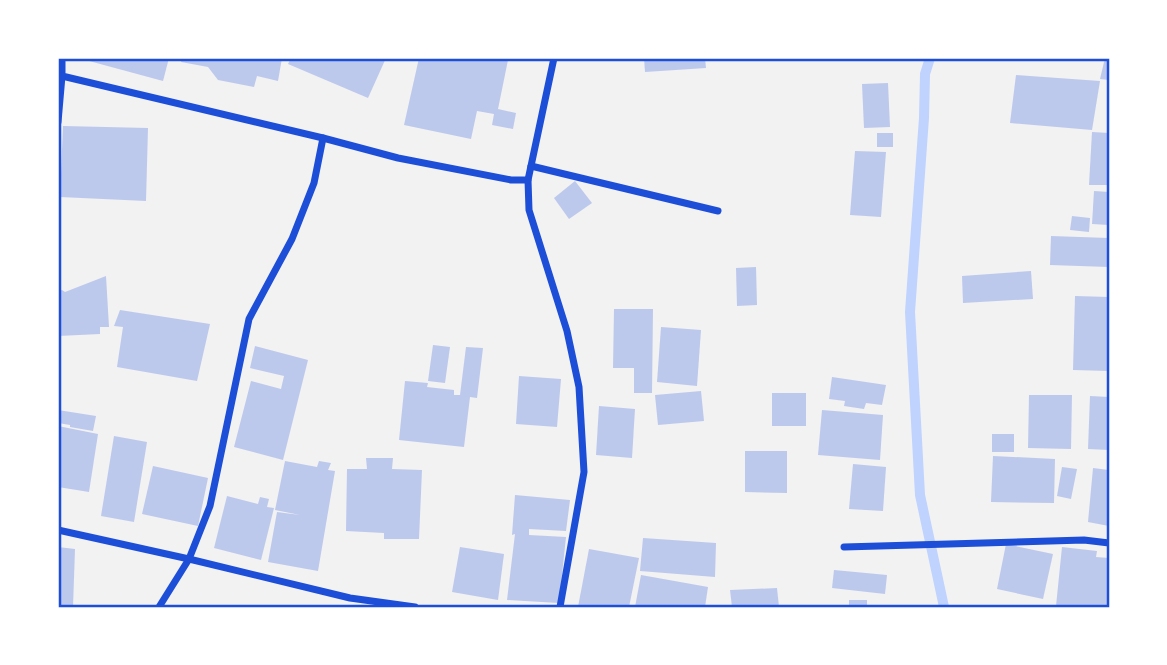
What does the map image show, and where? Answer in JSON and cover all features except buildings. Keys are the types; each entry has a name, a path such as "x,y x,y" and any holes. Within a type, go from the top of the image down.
{"street":[{"path":"58,122 62,58"},
{"path":"554,58 528,180 529,210 567,331 579,387 584,472 561,607"},
{"path":"62,76 398,158 511,180 528,180"},
{"path":"159,607 189,559 210,506 249,319 292,239 314,183 323,138"},
{"path":"531,166 718,211"},
{"path":"58,530 350,598 415,607"},
{"path":"844,547 1084,540 1109,543"}],"waterway":[{"path":"930,58 925,74 910,312 920,495 944,607"}]}
